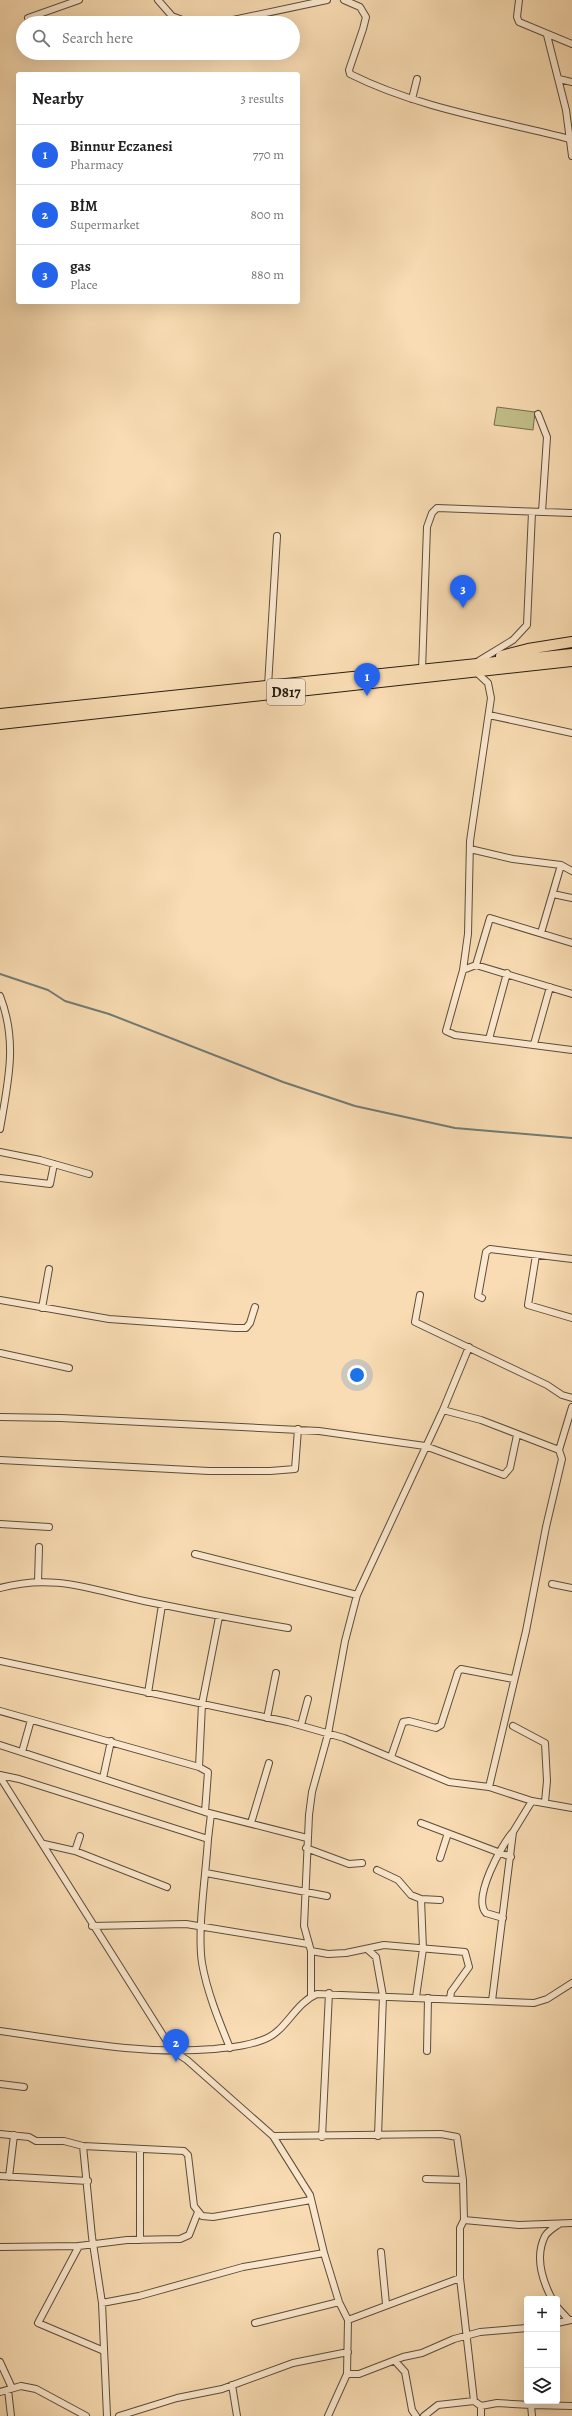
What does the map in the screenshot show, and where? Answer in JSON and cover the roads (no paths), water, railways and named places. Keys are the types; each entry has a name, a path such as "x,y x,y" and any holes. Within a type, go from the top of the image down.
{"highway":[{"path":"475,668 528,649 572,642"},
{"name":"D817","path":"0,724 475,668 572,654"},
{"name":"D817","path":"0,714 422,670 572,662"}],"street":[{"path":"34,16 79,0"},
{"path":"158,0 172,16"},
{"path":"252,16 328,0"},
{"path":"344,0 360,7 366,16 364,29 349,70 350,74 382,90 412,99 570,138"},
{"path":"519,0 517,17 519,22 547,35 572,44"},
{"path":"547,35 559,79 572,156"},
{"path":"412,99 417,79"},
{"path":"559,79 572,82"},
{"path":"538,414 547,438 542,512"},
{"path":"422,670 427,527 432,512 437,508 572,513"},
{"path":"532,512 527,625 513,640 475,668 488,683 491,698 470,849 468,934 463,970 446,1031 455,1035 572,1050"},
{"path":"268,686 276,536"},
{"path":"489,715 572,733"},
{"path":"470,849 513,859 561,866 572,871"},
{"path":"541,933 554,894 561,866"},
{"path":"554,894 572,898"},
{"path":"476,965 490,918 572,943"},
{"path":"463,970 476,965 507,973 572,994"},
{"path":"489,1039 507,973"},
{"path":"534,1044 550,987"},
{"path":"0,996 7,1016 11,1036 10,1068 0,1129"},
{"path":"0,1152 54,1164 89,1174"},
{"path":"0,1178 50,1184 54,1164"},
{"path":"482,1298 478,1296 486,1252 490,1249 572,1259"},
{"path":"536,1255 528,1305 572,1318"},
{"path":"42,1308 49,1269"},
{"path":"420,1295 415,1322 572,1398"},
{"path":"0,1300 109,1319 246,1328 250,1323 255,1307"},
{"path":"311,1997 311,1951 304,1926 306,1848 312,1792 328,1734 345,1641 357,1595 443,1410 469,1347"},
{"path":"0,1353 69,1368"},
{"path":"489,1787 513,1680 526,1632 546,1527 556,1488 562,1459 559,1450 572,1406"},
{"path":"443,1410 481,1420 559,1450"},
{"path":"0,1418 61,1418 298,1429 425,1446 504,1475 510,1468 517,1435"},
{"path":"0,1460 146,1468 270,1471 295,1468 298,1429"},
{"path":"0,1524 49,1527"},
{"path":"38,1547 38,1582"},
{"path":"195,1554 357,1595"},
{"path":"0,1588 38,1582 74,1583 162,1605 219,1617 288,1628"},
{"path":"552,1584 572,1588"},
{"path":"148,1693 162,1605"},
{"path":"199,1766 202,1704 219,1617"},
{"path":"0,1661 301,1725 392,1757 449,1782 489,1787 532,1801 545,1802 572,1808"},
{"path":"392,1757 403,1722 409,1721 436,1728 441,1724 458,1672 461,1669 513,1680"},
{"path":"267,1718 276,1673"},
{"path":"301,1725 308,1699"},
{"path":"0,1711 199,1766 208,1772 208,1839 202,1926 202,1962 218,2017 230,2048"},
{"path":"22,1752 31,1720"},
{"path":"513,1726 545,1743 547,1781 545,1802"},
{"path":"103,1778 111,1741"},
{"path":"0,1745 208,1813 307,1838"},
{"path":"250,1823 269,1763"},
{"path":"0,1776 20,1779 208,1839"},
{"path":"0,1776 44,1844 92,1926 173,2051 183,2057 236,2101 273,2136 302,2179 312,2200 324,2253 339,2302 348,2320 347,2374 328,2416"},
{"path":"503,1918 486,1913 482,1905 487,1879 499,1851 513,1832 532,1801"},
{"path":"420,1823 499,1851 511,1857"},
{"path":"492,2001 513,1832"},
{"path":"440,1858 448,1833"},
{"path":"75,1851 80,1836"},
{"path":"44,1844 75,1851 167,1887"},
{"path":"306,1848 349,1864 362,1863"},
{"path":"377,1870 398,1880 411,1895 421,1899 440,1900"},
{"path":"206,1873 327,1896"},
{"path":"416,1997 423,1949 421,1899"},
{"path":"92,1926 186,1924 308,1944"},
{"path":"311,1951 328,1954 367,1949 384,1945 468,1954 469,1967 451,1992 450,1999"},
{"path":"367,1949 376,1958 383,1996 378,2136"},
{"path":"0,2031 92,2046 173,2051 230,2048 266,2039 311,1997 329,1993 534,2003 547,1999 572,1983"},
{"path":"322,2137 329,1993"},
{"path":"427,2052 428,1998"},
{"path":"183,2057 188,2051"},
{"path":"0,2084 24,2087"},
{"path":"0,2134 28,2137 36,2141 64,2141 83,2146 184,2151 188,2155 194,2206 202,2216 212,2217 312,2200"},
{"path":"273,2136 284,2134 322,2137 441,2134 457,2137 463,2180 464,2220 460,2228 460,2278 474,2401"},
{"path":"9,2177 14,2135"},
{"path":"83,2146 102,2303 107,2416"},
{"path":"140,2150 140,2240"},
{"path":"0,2176 88,2181"},
{"path":"426,2179 463,2180"},
{"path":"0,2247 78,2246 140,2240 180,2239 189,2235 198,2212"},
{"path":"464,2220 519,2225 572,2223"},
{"path":"551,2296 542,2277 541,2249 546,2235 559,2224"},
{"path":"78,2246 38,2323 104,2351"},
{"path":"381,2252 386,2304"},
{"path":"102,2303 185,2284 243,2267 324,2253"},
{"path":"348,2320 386,2304 460,2278"},
{"path":"255,2323 339,2302"},
{"path":"560,2311 571,2320"},
{"path":"560,2322 571,2320"},
{"path":"347,2374 359,2374 394,2360 422,2353 467,2335 480,2332 524,2328"},
{"path":"119,2416 177,2398 232,2385 293,2363 348,2352"},
{"path":"394,2360 405,2372 412,2410 416,2416"},
{"path":"0,2362 10,2389 11,2416"},
{"path":"232,2385 236,2416"},
{"path":"0,2392 21,2386 36,2389 86,2416"},
{"path":"424,2416 438,2405 474,2401 481,2406 497,2403 524,2404"},
{"path":"532,2416 531,2404 572,2406"},
{"path":"481,2406 481,2416"}],"waterway":[{"path":"0,974 48,990 65,1001 109,1014 283,1082 355,1106 455,1128 572,1138"}],"place":[{"name":"gas","path":"463,608"},
{"name":"Binnur Eczanesi","path":"367,696"},
{"name":"BİM","path":"176,2062"}]}
